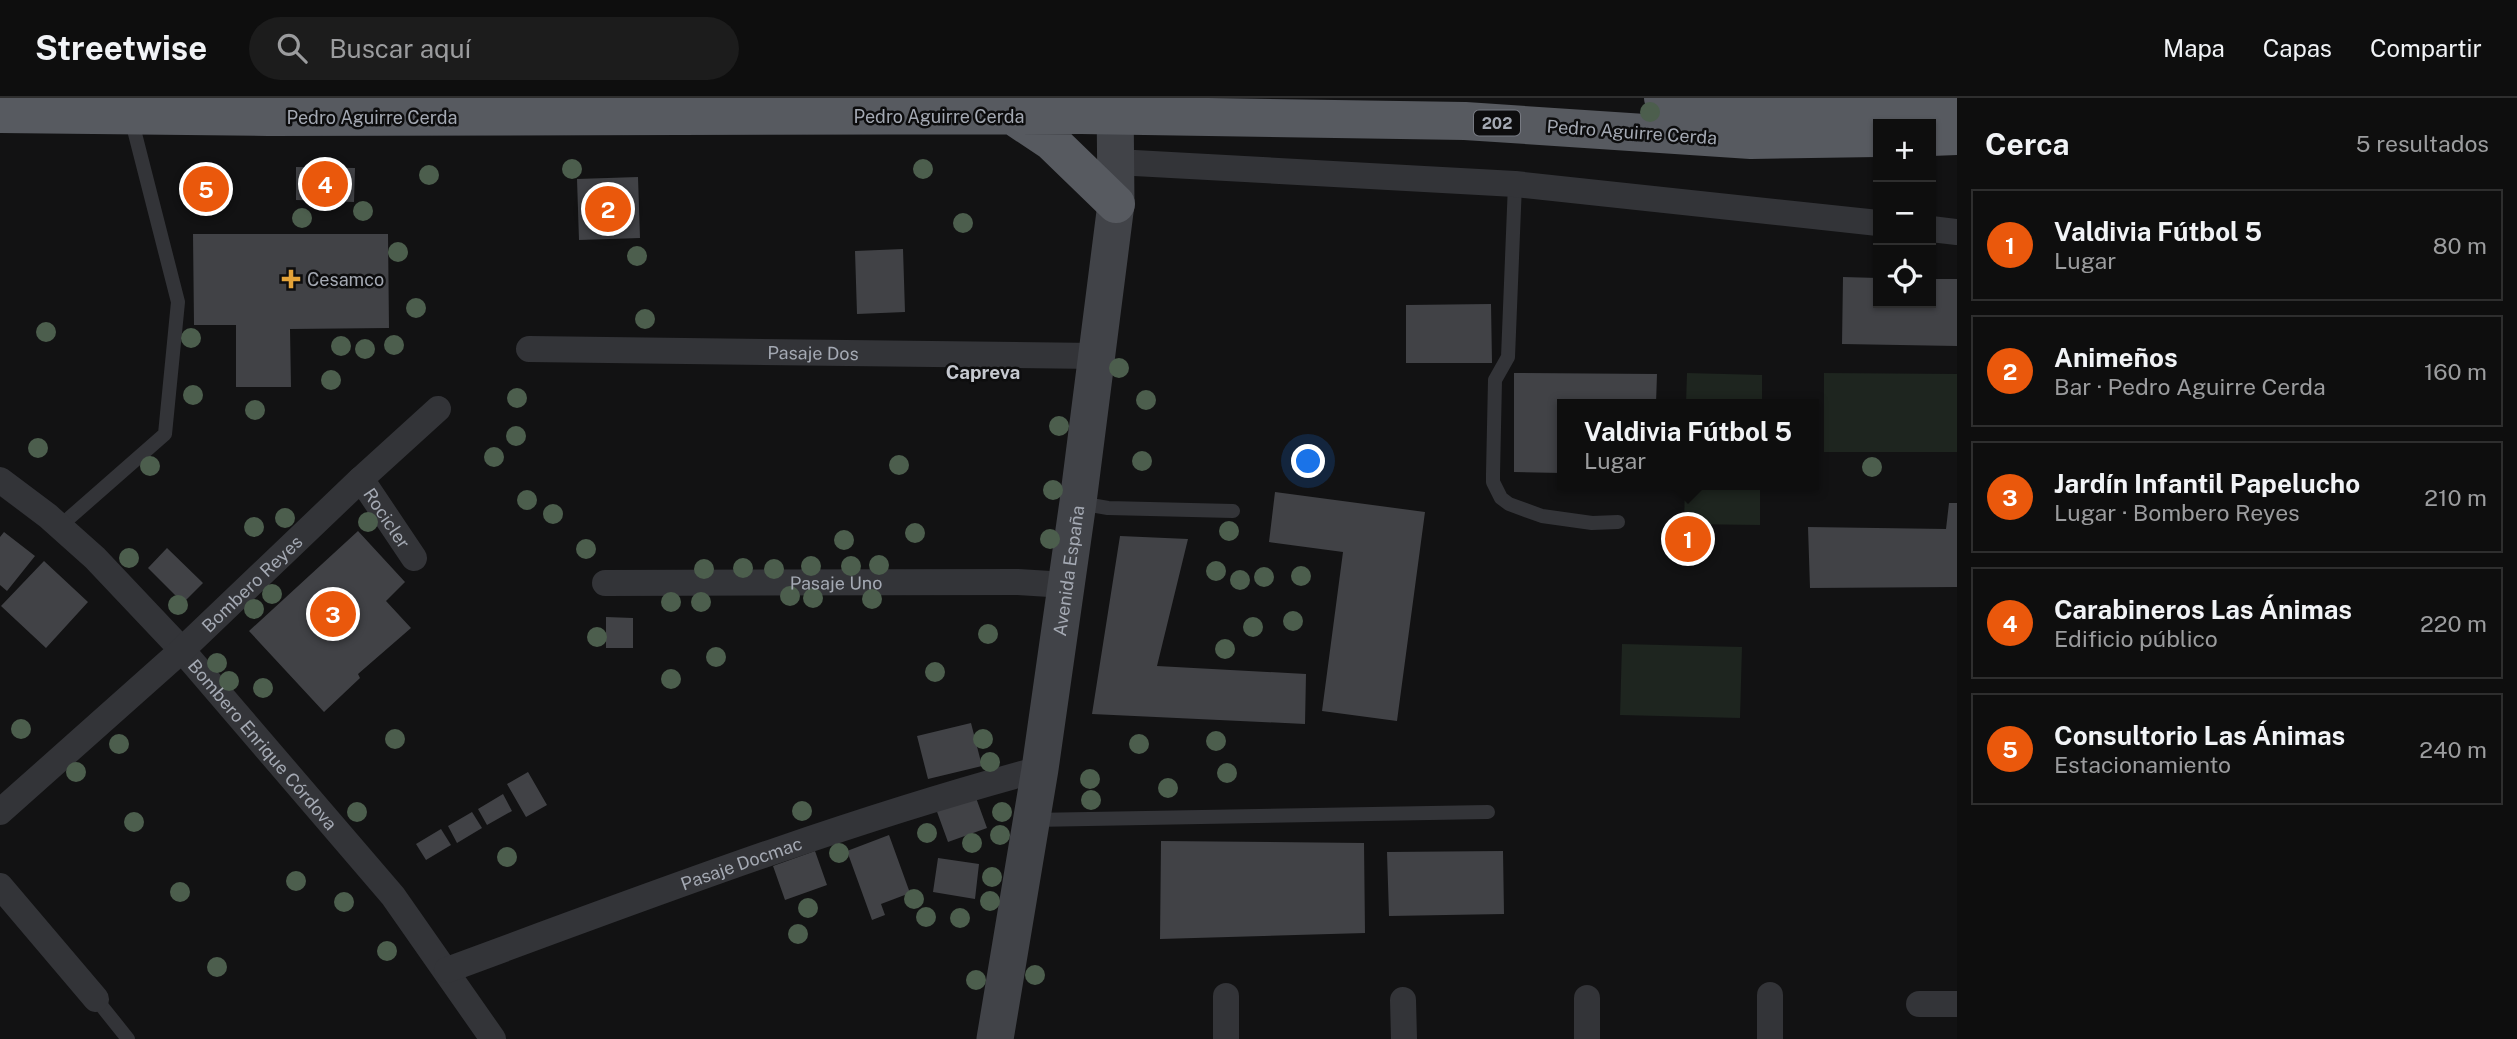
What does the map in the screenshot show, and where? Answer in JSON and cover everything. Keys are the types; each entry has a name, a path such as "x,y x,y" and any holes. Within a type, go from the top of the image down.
{"highway":[{"name":"Pedro Aguirre Cerda","path":"1663,98 1778,104 1957,99"},
{"name":"Pedro Aguirre Cerda","path":"0,114 130,107 1013,116 1115,108 1465,121 1751,140 1873,138"},
{"path":"1013,116 1052,142 1116,204"},
{"path":"1936,137 1957,136"}],"main road":[{"name":"Avenida España","path":"995,1039 1040,769 1078,502 1116,204 1115,108"}],"street":[{"path":"1116,162 1515,184 1873,221"},
{"path":"1936,230 1957,232"},
{"name":"Pasaje Dos","path":"529,349 1096,356"},
{"name":"Bombero Reyes","path":"0,811 182,650 438,409"},
{"name":"Rocicler","path":"361,479 414,558"},
{"name":"Bombero Enrique Córdova","path":"0,480 95,558 182,650 393,897 447,970 493,1039"},
{"name":"Pasaje Uno","path":"605,583 1018,582 1066,585"},
{"name":"Pasaje Docmac","path":"447,970 743,861 1040,769"},
{"path":"0,886 96,999"},
{"path":"1770,995 1770,1039"},
{"path":"1226,996 1226,1039"},
{"path":"1587,998 1587,1039"},
{"path":"1404,1000 1404,1039"},
{"path":"1919,1004 1957,1004"}],"lane":[{"path":"59,527 165,434 178,302 130,107"},
{"path":"1515,184 1508,357 1495,380 1493,482 1501,498 1509,504 1542,516 1592,523 1618,522"},
{"path":"1078,502 1108,508 1233,511"},
{"path":"1032,820 1488,812"},
{"path":"96,999 128,1039"}],"shaded area":[{"path":"1687,373 1762,375 1762,399 1686,399"},
{"path":"1824,373 1957,374 1957,452 1824,452"},
{"path":"1685,490 1760,490 1760,525 1684,524"},
{"path":"1622,644 1742,647 1740,718 1620,715"}],"building":[{"path":"296,167 355,168 354,202 296,200"},
{"path":"638,177 640,238 579,240 577,179"},
{"name":"Cesamco","path":"193,234 388,234 389,328 290,329 291,387 236,387 236,325 194,325"},
{"path":"903,249 905,312 857,314 855,251"},
{"path":"1843,277 1873,278 1873,308 1936,308 1936,279 1957,279 1957,346 1842,344"},
{"path":"1491,304 1492,363 1406,363 1406,305"},
{"path":"1514,373 1657,374 1656,399 1557,399 1557,473 1514,472"},
{"path":"1275,492 1425,512 1397,721 1322,711 1343,552 1269,542"},
{"path":"1949,503 1957,503 1957,587 1810,588 1808,527 1946,529"},
{"path":"1680,530 1696,530 1696,549 1680,548"},
{"path":"358,531 405,582 386,601 411,628 358,674 360,678 324,712 249,631"},
{"path":"4,532 35,556 7,591 0,585 0,537"},
{"path":"1120,536 1188,539 1157,666 1306,674 1305,724 1092,714"},
{"path":"167,548 203,583 183,603 148,568"},
{"path":"44,561 88,602 46,648 1,606"},
{"path":"606,617 633,618 633,648 606,648"},
{"path":"971,723 982,766 928,779 917,736"},
{"path":"528,772 547,805 526,817 507,784"},
{"path":"503,794 512,811 487,825 478,809"},
{"path":"975,795 987,828 948,842 936,809"},
{"path":"472,812 482,828 457,843 448,826"},
{"path":"441,829 451,845 426,860 416,844"},
{"path":"889,835 910,893 881,904 885,915 872,920 847,851"},
{"path":"1161,841 1364,843 1365,933 1160,939"},
{"path":"815,851 827,885 785,900 773,866"},
{"path":"1503,851 1504,914 1389,916 1387,852"},
{"path":"938,858 979,864 975,899 933,892"}],"place":[{"name":"Carabineros Las Ánimas","path":"325,184"},
{"name":"Consultorio Las Ánimas","path":"206,189"},
{"name":"Animeños","path":"608,209"},
{"name":"Cesamco","path":"291,279"},
{"name":"Valdivia Fútbol 5","path":"1688,539"},
{"name":"Jardín Infantil Papelucho","path":"333,614"}],"district":[{"name":"Capreva","path":"983,372"}]}
